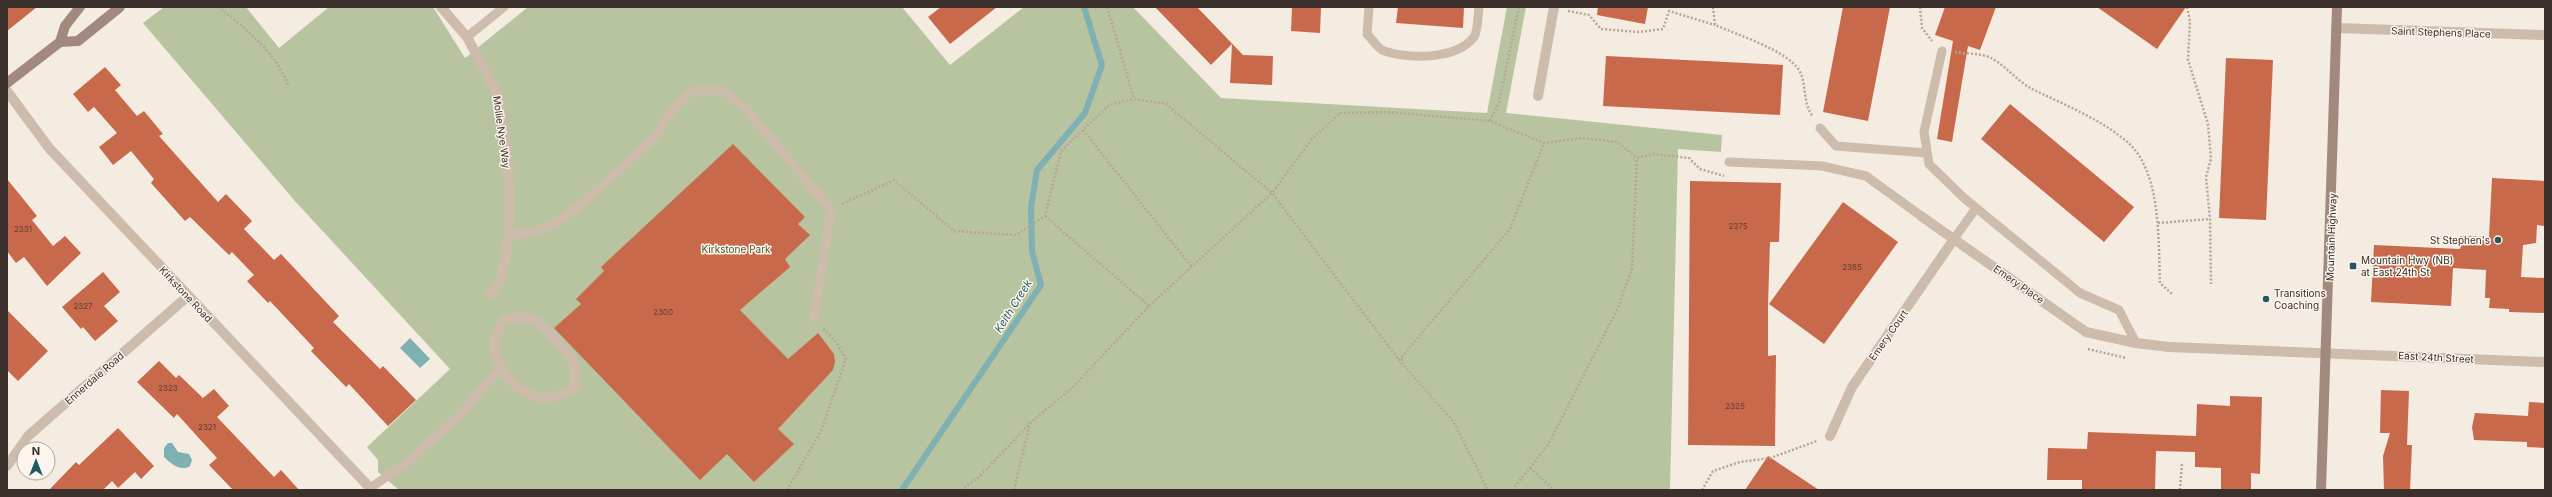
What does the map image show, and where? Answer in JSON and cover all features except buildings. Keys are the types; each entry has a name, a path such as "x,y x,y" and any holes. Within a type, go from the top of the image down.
{"main road":[{"path":"60,42 65,26 80,7"},
{"path":"7,83 60,42 78,41 120,7"},
{"name":"Mountain Highway","path":"2321,490 2327,352 2337,7"}],"street":[{"name":"Mollie Nye Way","path":"441,7 467,37 498,95 508,161 509,234 501,280 490,294"},
{"path":"1538,96 1554,7"},
{"name":"Saint Stephens Place","path":"2336,28 2545,35"},
{"name":"Kirkstone Road","path":"7,91 49,148 370,489"},
{"name":"Emery Place","path":"1921,216 2086,332 2136,343 2169,347 2327,352"},
{"name":"Emery Court","path":"1830,436 1852,387 1954,239"},
{"name":"Ennerdale Road","path":"7,466 28,436 188,296"},
{"path":"516,317 533,319 548,331 573,361 576,375 574,388 559,395 546,398 532,395 519,388 500,368 495,340 503,320 516,317"},
{"name":"East 24th Street","path":"2327,352 2545,362"}],"lane":[{"path":"467,37 504,7"},
{"path":"1369,7 1367,34 1383,50 1410,55 1436,55 1459,50 1475,36 1479,7"},
{"path":"1942,51 1924,132 1929,164 1976,208 2080,293 2119,310 2136,343"},
{"path":"509,234 525,234 553,226 584,202 656,136 673,109 691,91 722,90 746,109 831,210 814,317"},
{"path":"1820,128 1836,146 1927,153"},
{"name":"Emery Place","path":"1729,162 1822,166 1866,176 1921,216"},
{"path":"1954,239 1976,208"},
{"path":"370,489 404,465 455,420 500,368"}],"path":[{"path":"218,7 251,35 270,56 285,77 288,87"},
{"path":"1107,7 1134,99"},
{"path":"1490,120 1499,102 1519,7"},
{"path":"1554,7 1589,15 1601,29 1639,32 1663,29 1669,11 1715,25 1785,56 1800,71 1807,109 1820,128"},
{"path":"1713,7 1715,25"},
{"path":"1920,7 1922,28 1942,51 1991,58 2024,85 2102,124 2126,140 2136,153 2148,178 2158,223 2160,283 2172,294"},
{"path":"2187,7 2190,21 2188,60 2208,124 2211,159 2206,177 2206,188 2210,219 2211,284"},
{"path":"831,210 894,180 954,231 1016,236 1044,217 1061,151 1109,105 1134,99 1166,104 1272,193 1399,360 1453,422 1488,490"},
{"path":"961,490 979,477 1030,423 1072,388 1149,306 1272,193 1311,140 1340,113 1386,112 1490,120 1544,144 1583,138 1617,142 1637,158"},
{"path":"1083,130 1191,266"},
{"path":"1399,360 1510,229 1544,144"},
{"path":"1637,158 1654,154 1689,158 1700,169 1717,176 1725,176"},
{"path":"1512,490 1548,445 1618,308 1632,268 1637,158"},
{"path":"1044,217 1149,306"},
{"path":"2158,223 2210,219"},
{"path":"787,490 821,432 846,360 836,342 814,317"},
{"path":"1399,360 1403,358"},
{"path":"1014,490 1030,423"},
{"path":"1702,490 1712,470 1740,462 1770,458 1830,436"},
{"path":"2180,490 2182,463"},
{"path":"1530,468 1554,490"}],"green space":[{"name":"Kirkstone Park","path":"164,7 246,7 279,48 329,7 433,7 465,58 528,7 902,7 950,65 1024,7 1133,7 1221,98 1487,113 1507,7 1526,7 1506,113 1722,135 1721,152 1678,149 1670,490 399,490 378,472 378,460 367,447 450,369 294,200 143,23"}],"water":[{"path":"410,338 430,359 420,368 400,348"},
{"path":"168,443 172,443 178,452 189,454 192,460 190,466 187,468 180,468 173,465 164,457 164,448"}],"waterway":[{"name":"Keith Creek","path":"902,490 1041,285 1032,251 1031,207 1037,170 1085,113 1102,65 1084,7"}],"place":[{"name":"St Stephen's","path":"2498,240"},
{"name":"Mountain Hwy (NB) at East 24th St","path":"2353,266"},
{"name":"Transitions Coaching","path":"2266,299"}]}
